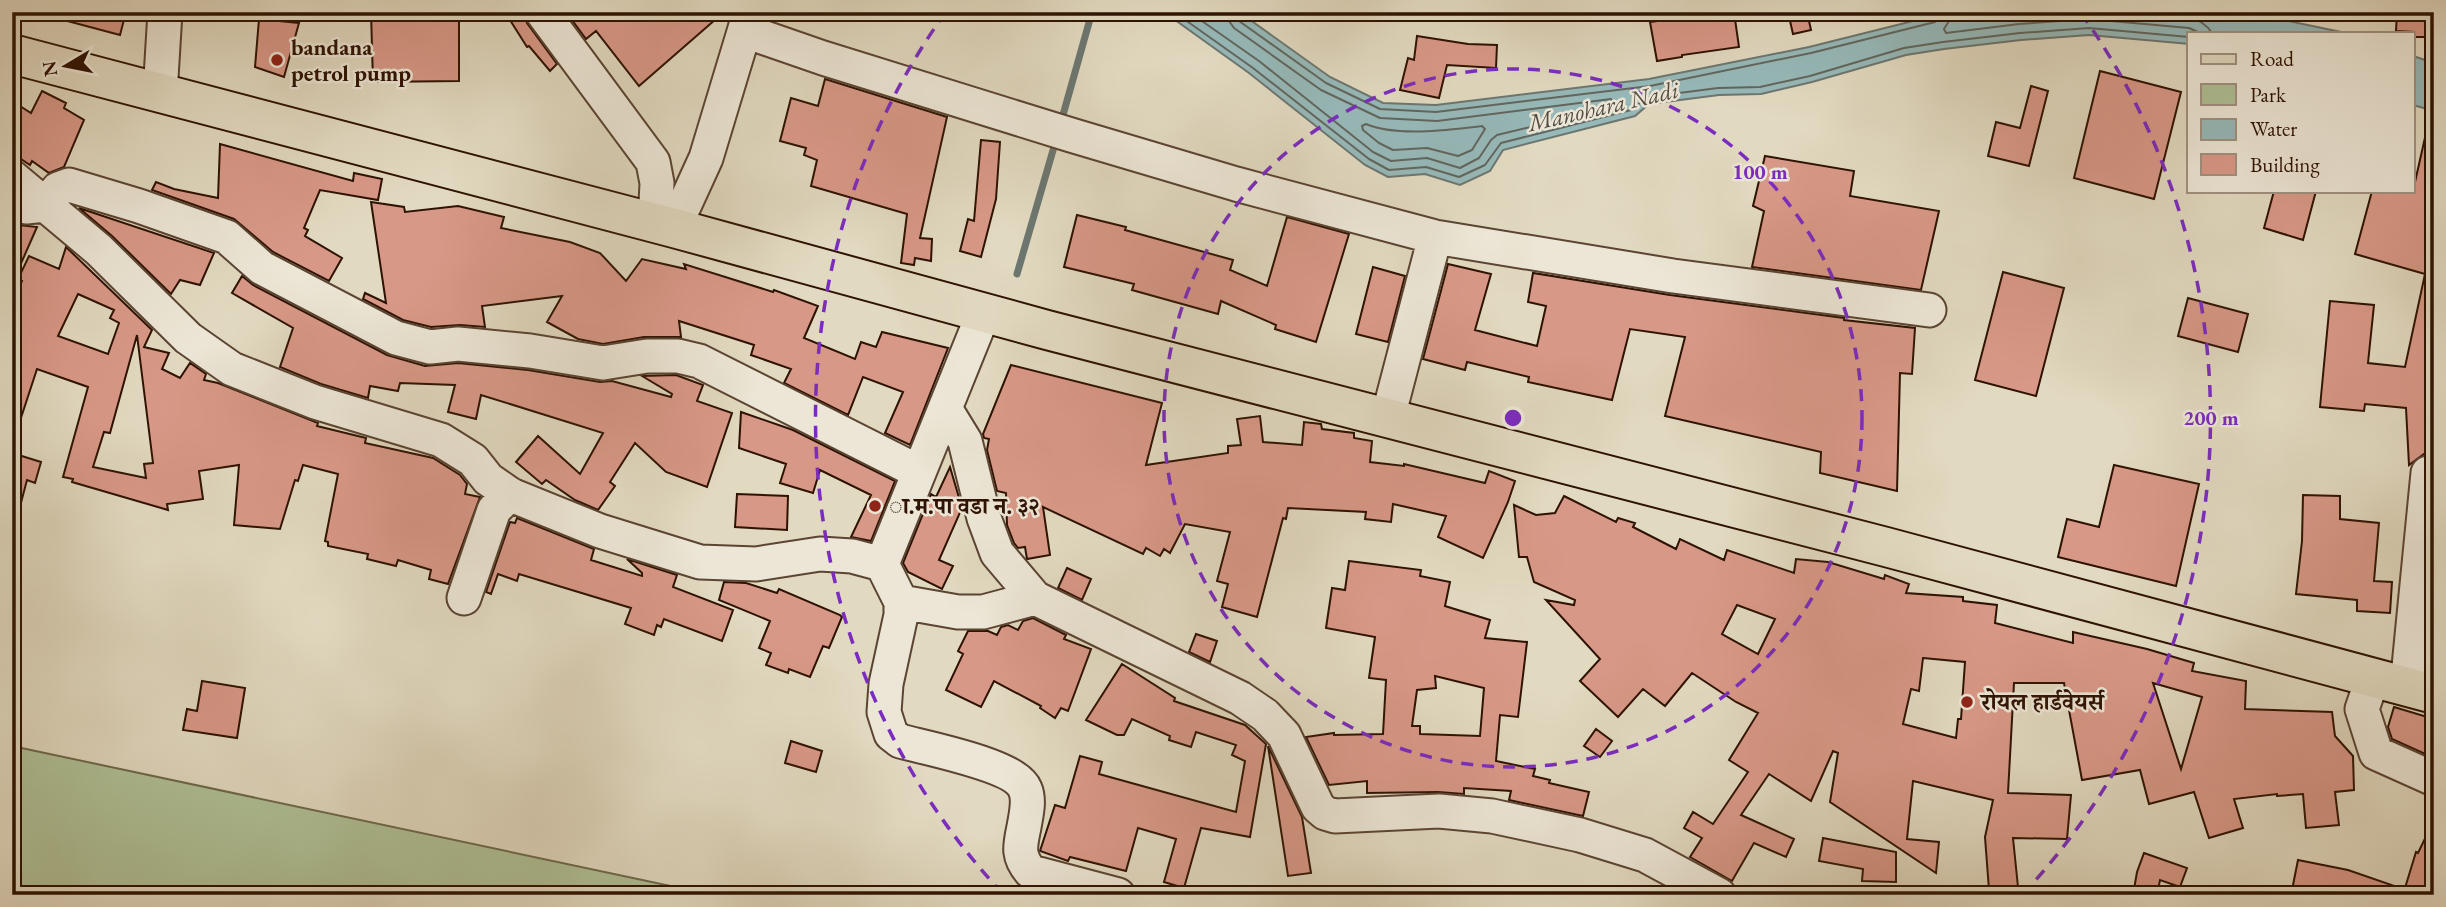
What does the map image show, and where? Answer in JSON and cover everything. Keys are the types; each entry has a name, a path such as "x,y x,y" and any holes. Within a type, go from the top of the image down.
{"main road":[{"path":"12,54 2405,686"}],"street":[{"path":"160,94 165,12"},
{"path":"542,12 653,162 665,225"},
{"path":"665,225 706,158 748,22 1071,135 1236,184 1436,237 1673,276 1929,310"},
{"path":"12,177 99,250 188,338 232,369 315,402 441,440 473,460 488,479 510,494 600,531 700,562 756,564 820,554 852,555 882,564 901,602 901,615 886,684 884,712 891,734 900,741 1001,769 1018,778 1026,790 1027,809 1019,849 1022,861 1031,872 1118,895"},
{"path":"12,203 30,208 46,205 58,189 69,185 188,222 227,237 262,268 396,338 430,347 458,344 530,351 603,363 648,356 678,356 699,360 919,472"},
{"path":"1388,416 1436,237"},
{"path":"882,564 984,312"},
{"path":"946,410 965,442 984,518 997,553 1035,598 1240,698 1265,715 1284,734 1318,807 1325,813 1335,816 1439,811 1492,816 1580,835 1644,855 1719,895"},
{"path":"2434,472 2428,473 2405,686 2362,709 2376,753 2434,779"},
{"path":"464,598 494,510 510,494"},
{"path":"901,602 958,612 983,612 1035,598"}],"green space":[{"path":"12,746 713,895 12,895"}],"water":[{"name":"Manohara Nadi","path":"1164,12 1239,12 1330,77 1383,103 1436,105 1649,79 1809,47 1949,12 2246,12 2341,32 2187,32 2187,44 2089,35 2021,40 1906,55 1761,94 1719,95 1649,104 1635,116 1503,150 1490,171 1460,185 1425,174 1388,177 1365,165 1249,73"},
{"path":"2414,56 2434,63 2434,111 2414,105"}],"building":[{"path":"57,12 126,12 120,35 56,18"},
{"path":"371,12 459,12 459,81 373,82"},
{"path":"505,12 523,12 527,23 557,64 550,71 529,46 527,47"},
{"path":"566,12 724,12 639,86 596,31 586,39"},
{"path":"1734,12 1739,47 1657,61 1650,22"},
{"path":"1788,12 1807,12 1811,30 1793,34"},
{"path":"2397,12 2429,12 2429,19 2434,20 2434,37 2414,37 2414,32 2396,31"},
{"path":"259,19 299,23 284,77 255,67"},
{"path":"1417,36 1468,44 1497,45 1496,68 1447,65 1439,98 1400,90 1408,58 1414,60"},
{"path":"2100,71 2181,92 2154,199 2074,178"},
{"path":"825,79 947,117 920,238 932,239 931,261 915,258 914,265 901,263 907,214 811,186 817,160 804,155 806,148 780,141 791,98 818,106"},
{"path":"2031,86 2048,91 2029,166 1988,156 1996,122 2020,128"},
{"path":"42,91 66,103 64,108 84,120 64,167 49,173 32,161 30,165 12,153 12,101 31,113"},
{"path":"2426,133 2434,134 2434,453 2424,454 2409,465 2406,408 2365,404 2364,411 2320,407 2330,301 2374,305 2368,363 2405,367 2425,274 2355,254 2372,192 2414,192"},
{"path":"981,140 1000,142 996,199 981,257 960,251 968,219 974,221"},
{"path":"220,144 353,181 354,173 382,179 378,200 320,190 304,228 308,230 305,236 342,258 329,281 273,252 234,219 152,190 156,182 174,189 218,198"},
{"path":"1765,156 1854,171 1850,196 1939,211 1921,290 1752,267 1764,211 1753,206"},
{"path":"2274,192 2316,192 2303,240 2264,228"},
{"path":"371,202 404,207 405,212 458,206 504,217 501,228 570,242 600,253 626,281 642,259 686,269 684,264 773,292 774,290 818,306 804,338 855,359 861,342 876,347 882,332 948,348 910,445 885,433 903,392 863,377 848,415 784,383 791,369 751,355 754,345 679,321 681,337 644,337 603,344 578,339 547,322 562,296 482,306 485,327 431,327 403,320 363,299 365,293 386,303"},
{"path":"79,208 214,253 200,285 180,280 171,294"},
{"path":"1077,215 1233,260 1230,270 1267,286 1287,217 1349,234 1316,342 1275,329 1276,325 1221,301 1218,314 1132,290 1134,284 1064,267"},
{"path":"12,220 19,225 37,227 12,284"},
{"path":"66,247 152,330 144,347 169,353 162,369 180,378 190,363 206,374 204,380 218,383 318,423 317,426 366,438 365,443 433,458 460,475 467,484 465,494 480,497 448,584 429,579 431,570 398,560 396,566 367,559 368,554 328,546 325,541 338,474 303,465 298,481 295,480 280,529 234,525 239,465 199,471 203,499 167,504 168,510 63,477 88,387 37,369 16,433 12,433 12,301 22,281 18,279 29,256 59,269","holes":["78,294 114,310 110,318 119,323 108,354 58,336","137,335 153,463 144,464 146,478 93,467 104,432 110,433"]},
{"path":"1448,264 1491,274 1475,330 1537,346 1546,306 1528,302 1533,273 1670,295 1915,328 1912,374 1900,373 1897,491 1820,473 1821,452 1665,416 1685,337 1630,329 1612,400 1528,382 1529,377 1467,362 1465,370 1423,359"},
{"path":"1373,267 1405,276 1388,342 1356,334"},
{"path":"2003,272 2064,288 2036,396 1975,380"},
{"path":"242,276 253,285 387,355 425,366 458,363 528,370 600,382 612,381 671,397 672,394 642,376 676,375 703,385 697,401 732,413 707,487 666,472 635,443 610,482 615,486 598,510 575,500 546,480 542,484 516,462 538,436 580,474 603,433 481,395 476,419 448,412 455,385 400,383 398,391 370,386 368,398 321,384 280,367 293,328 232,293"},
{"path":"2188,298 2248,314 2238,352 2178,336"},
{"path":"1011,365 1162,403 1146,465 1228,453 1228,446 1241,445 1237,419 1260,416 1263,442 1302,445 1304,422 1321,424 1322,429 1354,433 1354,438 1372,441 1370,462 1404,464 1485,483 1489,471 1515,481 1483,558 1438,537 1446,516 1393,504 1391,522 1365,519 1366,512 1288,508 1257,617 1222,607 1228,584 1217,581 1230,532 1185,524 1170,553 1164,549 1160,556 1146,548 1143,554 1043,507 1050,555 1027,559 1025,547 1018,548 1007,525 1006,493 997,491 987,450 989,439 984,438 983,434"},
{"path":"741,412 793,430 895,481 871,541 851,537 871,495 820,470 813,493 780,483 786,464 739,448"},
{"path":"12,453 41,462 35,483 27,480 18,514 12,514"},
{"path":"2114,465 2199,484 2176,586 2058,557 2067,519 2099,527"},
{"path":"950,467 962,508 939,560 953,566 942,589 908,572 903,563 931,494 936,497"},
{"path":"737,494 788,496 787,530 735,527"},
{"path":"2303,495 2340,496 2340,519 2379,523 2374,581 2392,582 2390,613 2357,611 2357,600 2296,594 2302,541"},
{"path":"1564,496 1616,522 1618,518 1635,523 1633,527 1676,549 1680,539 1724,560 1727,550 1794,573 1796,559 1828,562 1884,579 1885,575 1909,584 1906,593 1963,597 1963,601 1997,605 1995,623 2073,643 2073,632 2147,649 2194,663 2192,671 2246,681 2245,709 2332,712 2335,736 2353,756 2354,790 2335,792 2339,825 2306,828 2303,794 2234,799 2243,828 2209,838 2194,792 2149,804 2140,770 2082,780 2064,683 2014,683 2008,793 2071,795 2067,839 2013,838 2018,887 1989,890 1985,837 1993,800 1913,781 1907,839 1939,842 1936,873 1830,802 1838,753 1833,751 1811,801 1769,774 1741,815 1794,839 1786,857 1754,843 1732,881 1690,857 1702,838 1684,828 1693,812 1713,824 1748,772 1729,760 1758,713 1692,673 1665,706 1643,689 1618,717 1580,681 1600,659 1546,600 1574,605 1575,600 1534,582 1527,557 1519,557 1514,505 1536,515 1555,513","holes":["1737,605 1775,619 1758,654 1722,634","1923,658 1965,662 1961,719 1958,719 1956,738 1903,724 1911,689 1919,691","2153,683 2202,697 2181,769"]},
{"path":"517,518 594,549 591,560 642,576 627,559 677,575 673,587 733,610 722,641 664,619 661,627 657,625 654,635 625,624 631,608 519,574 517,581 498,574 491,594 486,592 510,522 515,523"},
{"path":"1349,561 1421,570 1420,576 1450,582 1445,606 1490,620 1485,638 1527,642 1518,717 1500,715 1496,761 1535,769 1533,776 1550,780 1549,783 1589,792 1583,816 1509,800 1511,791 1464,788 1464,794 1367,793 1367,781 1329,785 1306,737 1334,733 1383,734 1386,680 1369,678 1375,637 1326,628 1332,588 1345,590","holes":["1435,676 1484,688 1480,736 1420,734 1420,726 1412,726 1417,690 1436,688"]},
{"path":"1067,568 1091,579 1082,600 1058,588"},
{"path":"724,582 746,583 777,593 779,589 842,617 829,648 823,646 810,677 789,669 788,673 766,665 771,653 759,648 770,621 719,600"},
{"path":"1033,618 1066,635 1064,639 1091,649 1068,711 1061,708 1055,718 1040,708 1041,706 994,681 981,707 946,690 963,654 958,651 968,631 988,631 997,635 1001,627 1008,625 1018,630 1023,621"},
{"path":"1196,634 1217,641 1210,662 1189,652"},
{"path":"1122,664 1175,698 1174,701 1245,725 1266,744 1250,837 1201,828 1184,888 1164,882 1176,839 1138,828 1126,871 1070,857 1068,861 1040,851 1055,805 1065,808 1080,756 1102,762 1099,774 1236,812 1245,761 1232,755 1236,745 1196,732 1191,747 1169,740 1170,736 1132,719 1124,735 1117,735 1086,720"},
{"path":"202,681 245,688 237,738 183,730 187,709 197,711"},
{"path":"2394,707 2434,719 2434,758 2392,739 2388,727"},
{"path":"1596,729 1612,741 1600,757 1584,746"},
{"path":"791,741 822,751 816,772 785,763"},
{"path":"1268,746 1302,817 1311,873 1288,876"},
{"path":"2434,820 2434,865 2425,894 2405,888 2416,852 2418,853"},
{"path":"1823,838 1896,852 1896,882 1862,881 1863,869 1819,861"},
{"path":"2144,853 2187,868 2180,887 2160,880 2157,895 2133,895"},
{"path":"2298,860 2348,870 2412,892 2411,895 2291,895"}],"waterway":[{"path":"1061,122 1092,12"},
{"path":"1017,274 1056,140"}],"place":[{"name":"bandana petrol pump","path":"277,60"},
{"name":"ा.म.पा वडा न. ३२","path":"875,506"},
{"name":"रोयल हार्डवेयर्स","path":"1967,702"}]}
